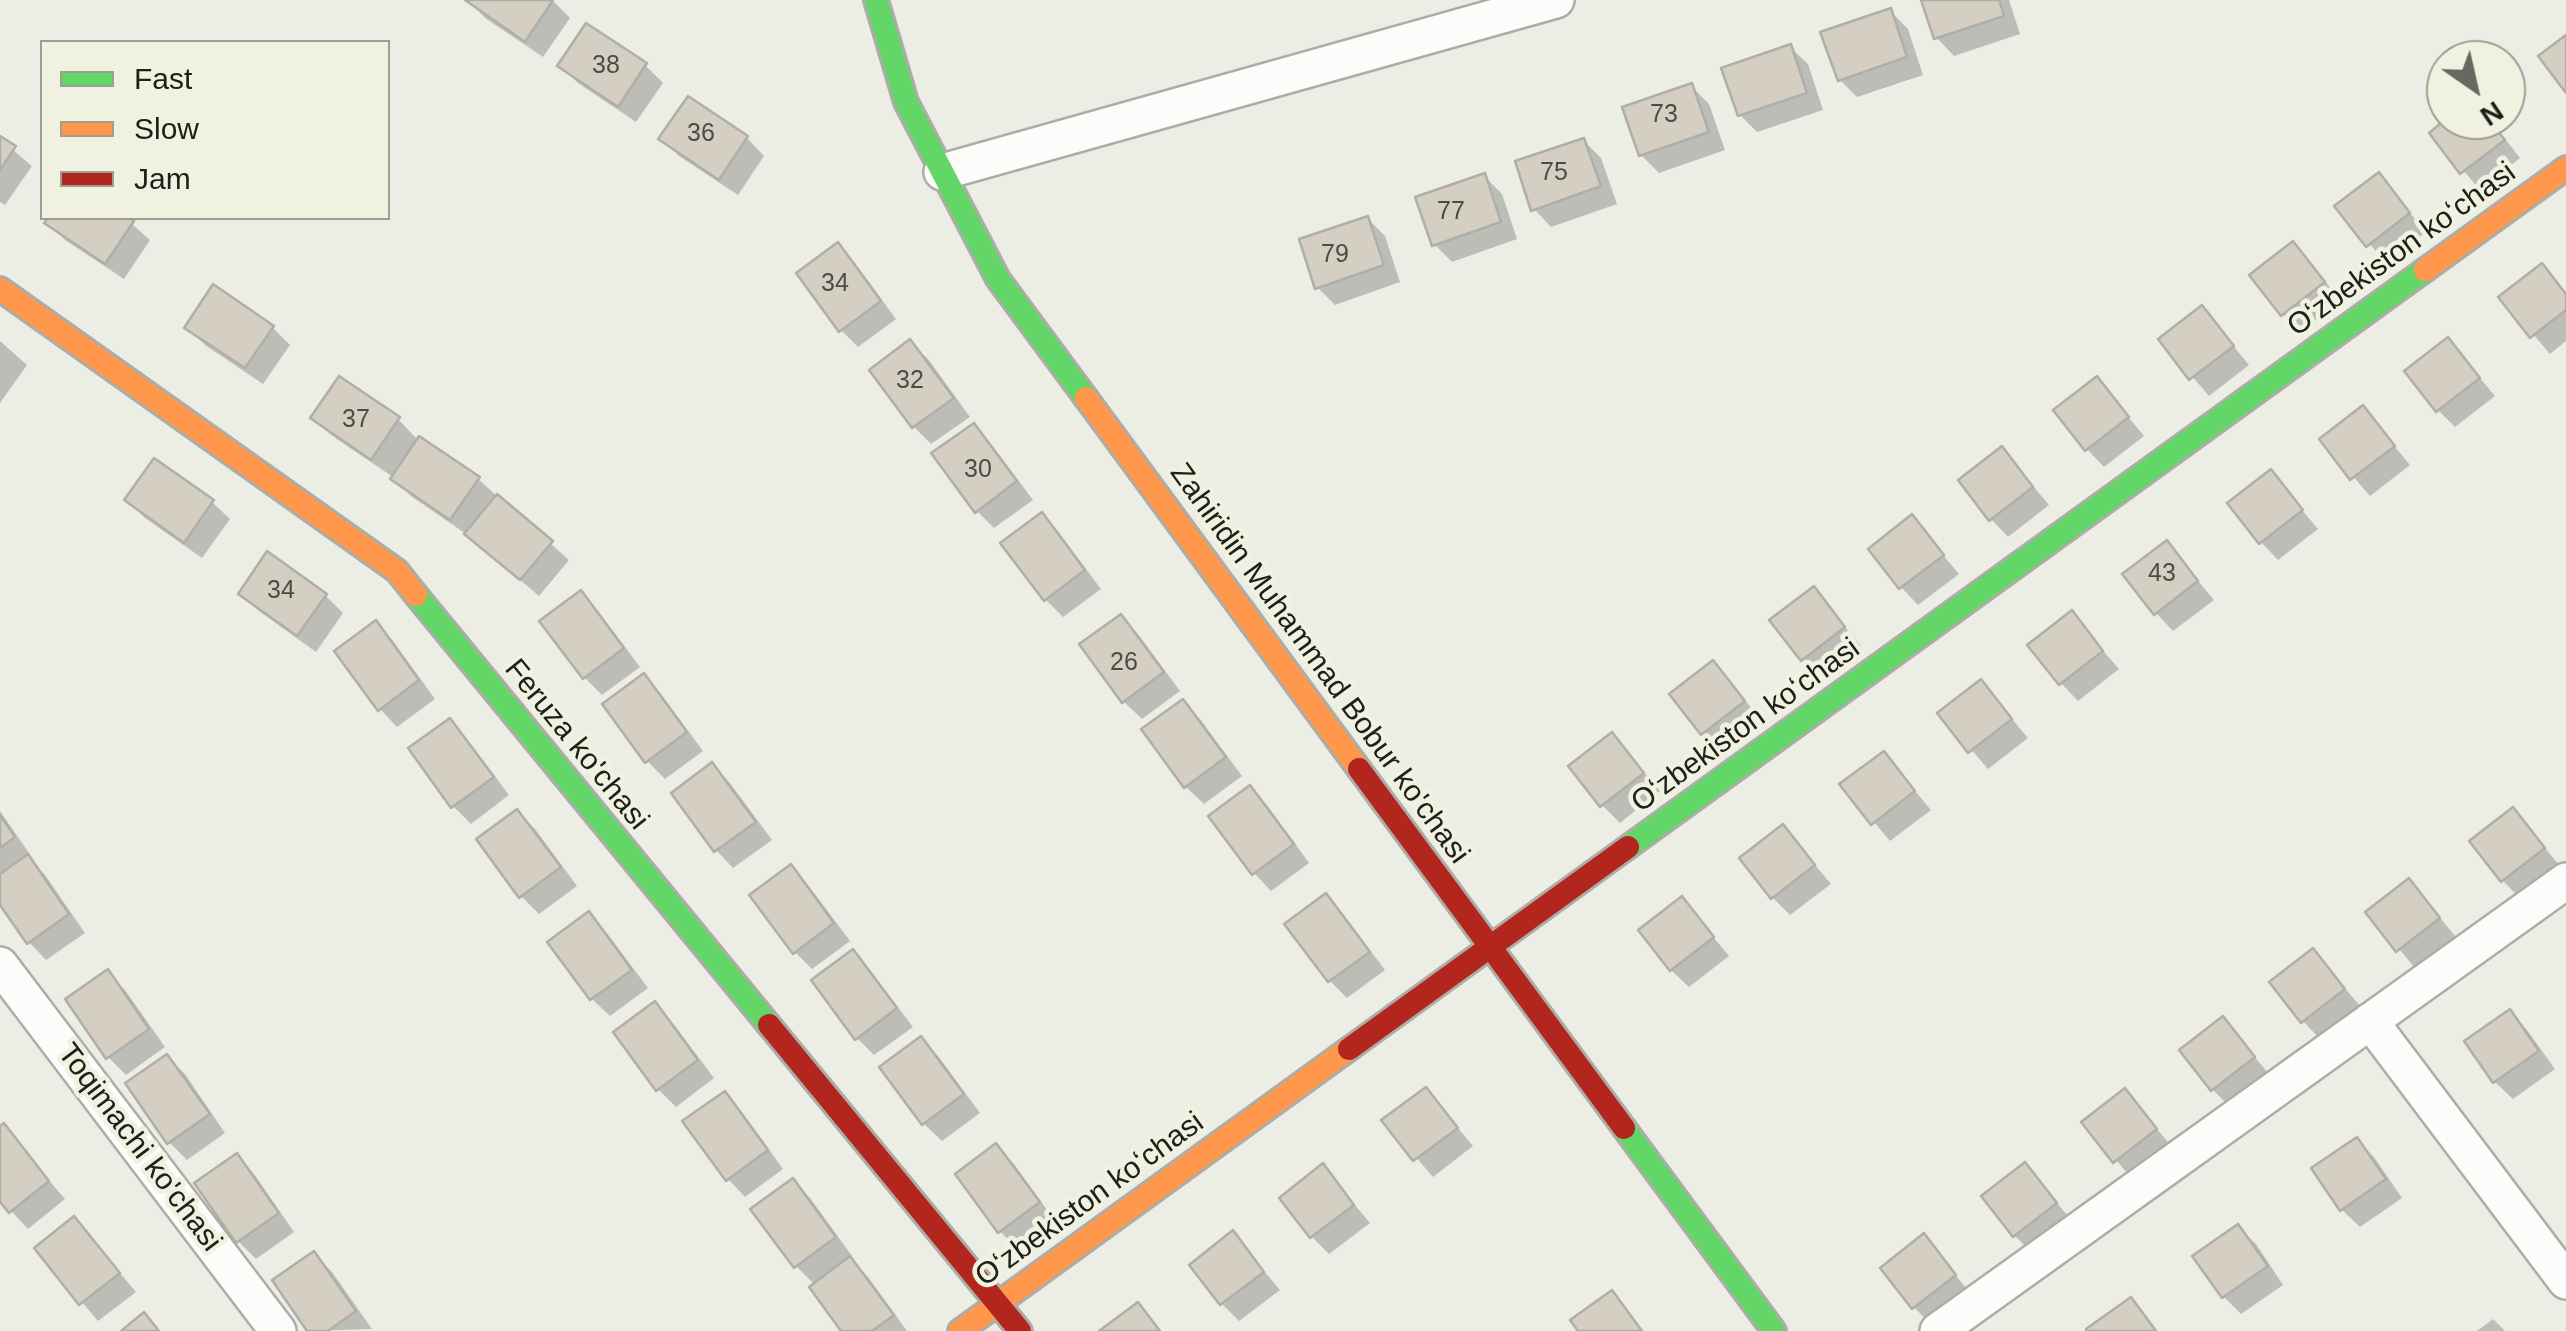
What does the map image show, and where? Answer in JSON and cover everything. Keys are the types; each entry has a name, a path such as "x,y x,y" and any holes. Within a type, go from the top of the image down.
{"street":[{"name":"Zahiridin Muhammad Bobur ko'chasi","path":"876,0 906,102 998,280 1774,1331"},
{"path":"942,172 1556,0"},
{"name":"Oʻzbekiston koʻchasi","path":"960,1331 2566,168"},
{"name":"Feruza ko'chasi","path":"0,289 396,571 1020,1331"},
{"path":"1938,1331 2566,881"},
{"name":"Toqimachi ko'chasi","path":"0,965 278,1331"},
{"path":"2370,1021 2566,1280"}],"building":[{"path":"465,0 553,0 525,42"},
{"path":"1921,0 1999,0 2004,16 1934,39"},
{"path":"1891,8 1907,57 1838,81 1820,32"},
{"path":"586,23 647,63 618,107 557,66"},
{"path":"2566,35 2566,93 2538,56"},
{"path":"1791,44 1807,93 1738,116 1721,68"},
{"path":"1692,83 1709,132 1639,156 1622,107"},
{"path":"688,96 748,136 719,180 658,139"},
{"path":"0,136 16,146 0,170"},
{"path":"1584,138 1601,186 1531,211 1515,161"},
{"path":"2434,140 2505,140 2460,174"},
{"path":"2379,172 2410,213 2366,247 2334,206"},
{"path":"1485,173 1501,222 1432,246 1415,197"},
{"path":"1368,216 1384,265 1315,289 1299,239"},
{"path":"46,220 134,221 105,264 44,223"},
{"path":"2293,241 2325,282 2281,316 2249,275"},
{"path":"838,242 881,301 839,332 796,273"},
{"path":"2542,263 2566,294 2566,310 2530,338 2498,297"},
{"path":"213,284 274,326 245,368 184,328"},
{"path":"2202,305 2234,346 2189,380 2158,339"},
{"path":"2448,337 2480,378 2436,412 2404,371"},
{"path":"910,339 954,398 912,428 869,370"},
{"path":"339,376 400,417 371,460 310,418"},
{"path":"2097,376 2129,417 2085,451 2053,410"},
{"path":"2363,405 2395,446 2350,480 2319,439"},
{"path":"974,423 1017,481 975,513 931,453"},
{"path":"419,436 480,477 450,520 390,479"},
{"path":"2002,446 2033,487 1989,521 1958,480"},
{"path":"154,458 214,500 184,543 124,500"},
{"path":"2271,469 2303,510 2259,544 2227,503"},
{"path":"497,494 553,541 520,580 464,534"},
{"path":"1042,512 1085,570 1044,601 1000,543"},
{"path":"1912,514 1944,555 1899,589 1868,549"},
{"path":"2167,540 2198,581 2154,615 2122,574"},
{"path":"267,551 327,594 297,636 238,594"},
{"path":"1814,586 1845,627 1801,661 1769,620"},
{"path":"581,590 624,648 583,679 539,621"},
{"path":"2072,610 2103,651 2059,685 2027,645"},
{"path":"1121,614 1164,672 1122,703 1079,644"},
{"path":"376,620 419,680 378,711 334,651"},
{"path":"1713,660 1745,701 1701,735 1669,694"},
{"path":"644,673 687,732 645,763 602,704"},
{"path":"1981,679 2012,719 1968,753 1937,713"},
{"path":"1183,699 1226,757 1184,788 1141,729"},
{"path":"450,718 494,777 451,808 408,748"},
{"path":"1612,732 1644,773 1600,807 1568,766"},
{"path":"1884,751 1915,791 1871,825 1839,784"},
{"path":"712,762 756,822 714,852 671,793"},
{"path":"1250,785 1294,844 1252,875 1208,816"},
{"path":"2513,807 2545,848 2501,882 2469,841"},
{"path":"517,809 561,867 519,898 476,839"},
{"path":"0,815 15,837 0,848"},
{"path":"1783,824 1815,865 1771,899 1739,858"},
{"path":"28,854 69,914 27,944 0,905 0,874"},
{"path":"791,864 834,923 793,954 749,895"},
{"path":"2409,878 2440,918 2396,952 2365,912"},
{"path":"1326,893 1370,952 1328,982 1284,924"},
{"path":"1682,896 1714,937 1670,971 1638,930"},
{"path":"589,911 632,970 590,1000 547,942"},
{"path":"2313,948 2345,989 2301,1023 2269,982"},
{"path":"853,949 897,1008 855,1040 811,980"},
{"path":"108,969 149,1029 106,1059 65,999"},
{"path":"655,1001 698,1060 656,1091 613,1032"},
{"path":"2510,1009 2539,1051 2493,1083 2464,1041"},
{"path":"2223,1016 2255,1057 2211,1091 2179,1050"},
{"path":"921,1036 964,1094 922,1125 879,1067"},
{"path":"167,1054 210,1114 167,1144 125,1083"},
{"path":"1426,1087 1458,1128 1413,1161 1381,1120"},
{"path":"2125,1088 2157,1129 2113,1163 2081,1122"},
{"path":"725,1091 768,1150 726,1181 682,1121"},
{"path":"4,1123 49,1181 9,1213 0,1202 0,1126"},
{"path":"2357,1137 2386,1179 2340,1211 2311,1168"},
{"path":"996,1143 1040,1202 998,1233 955,1174"},
{"path":"237,1153 279,1213 236,1243 194,1183"},
{"path":"2025,1162 2057,1203 2013,1237 1981,1196"},
{"path":"1323,1163 1354,1205 1310,1238 1279,1198"},
{"path":"793,1178 836,1237 794,1268 750,1209"},
{"path":"74,1216 120,1273 79,1305 34,1248"},
{"path":"2238,1224 2268,1266 2222,1298 2192,1256"},
{"path":"1233,1230 1264,1272 1220,1305 1189,1265"},
{"path":"1924,1233 1956,1275 1912,1309 1880,1268"},
{"path":"314,1251 356,1311 328,1331 307,1331 272,1280"},
{"path":"850,1256 894,1315 872,1331 841,1331 809,1287"},
{"path":"1612,1290 1642,1331 1578,1331 1570,1320"},
{"path":"2131,1297 2156,1331 2087,1331 2086,1329"},
{"path":"1138,1302 1160,1331 1099,1331"},
{"path":"144,1312 159,1331 121,1331"}],"traffic: fast":[{"path":"876,0 906,102 998,279 1086,398"},
{"path":"1628,847 2425,270"},
{"path":"416,595 769,1025"},
{"path":"1624,1128 1774,1331"}],"traffic: slow":[{"path":"2425,270 2566,168"},
{"path":"0,289 397,571 416,595"},
{"path":"1086,398 1359,769"},
{"path":"960,1331 1349,1049"}],"traffic: jam":[{"path":"1359,769 1624,1128"},
{"path":"1349,1049 1628,847"},
{"path":"769,1025 1020,1331"}]}
